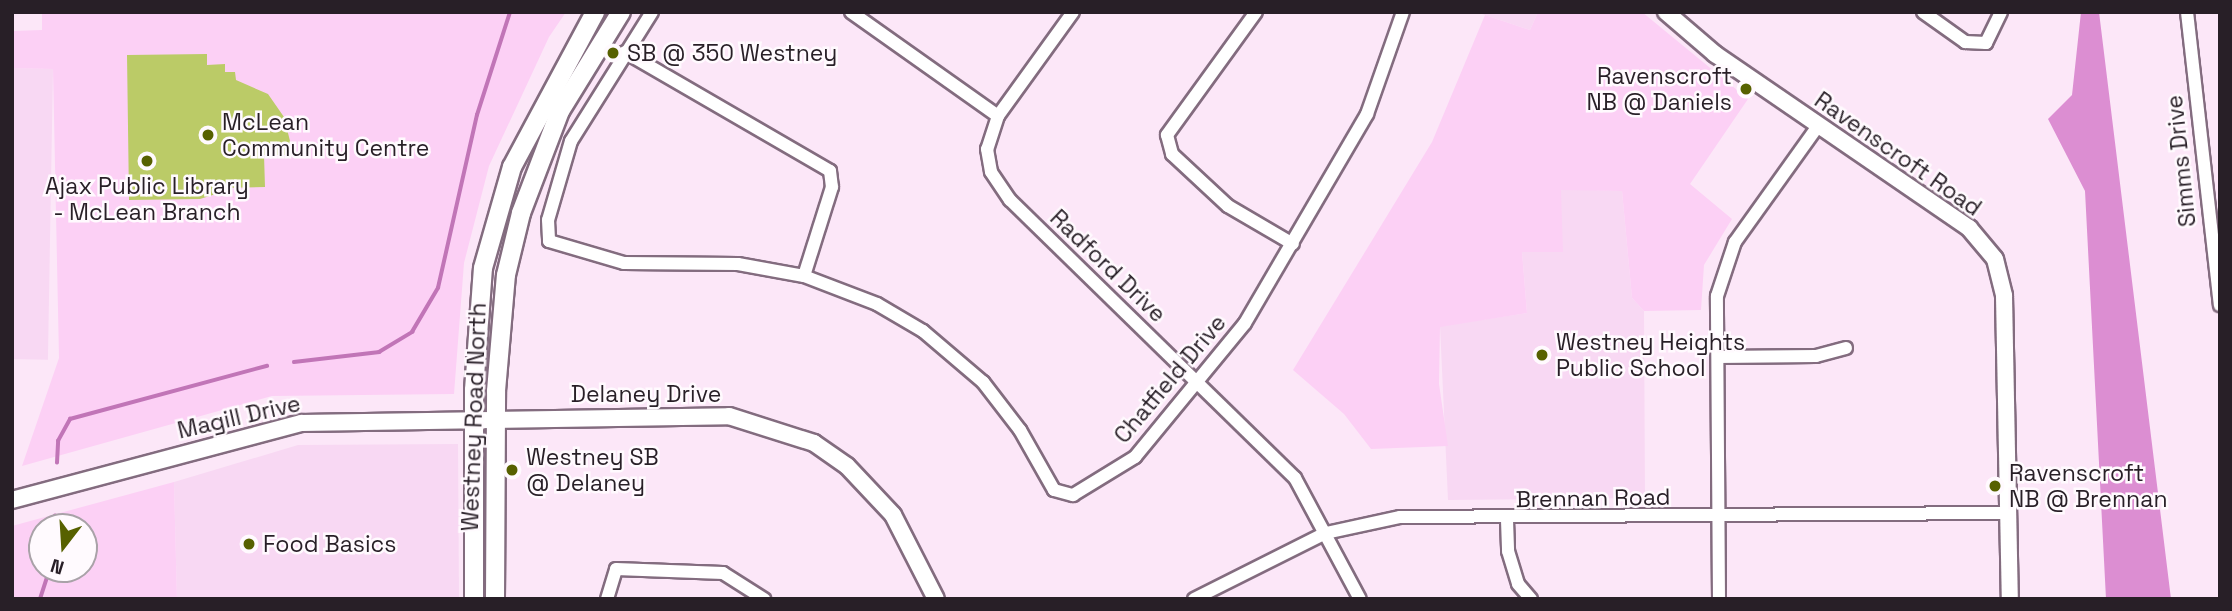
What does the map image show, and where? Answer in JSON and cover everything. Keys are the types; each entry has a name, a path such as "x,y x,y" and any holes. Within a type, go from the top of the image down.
{"main road":[{"name":"Westney Road North","path":"495,599 484,416 483,268 509,180 550,90 595,12"},
{"name":"Westney Road North","path":"474,599 484,416 498,322 522,213 560,111 621,12"}],"street":[{"name":"Chatfield Drive","path":"652,12 625,51 571,142 548,220 548,241 624,263 738,264 804,276 877,304 956,356 1020,430 1054,490 1073,495 1135,457 1245,323 1367,114 1404,12"},
{"path":"851,12 998,116"},
{"name":"Radford Drive","path":"1073,12 998,116 987,149 991,172 1010,200 1295,478 1360,599"},
{"path":"1256,12 1167,135 1172,154 1228,206 1293,244"},
{"path":"1923,12 1965,42 1986,43 2001,12"},
{"name":"Simms Drive","path":"2187,12 2220,305"},
{"name":"Ravenscroft Road","path":"1673,15 1818,126 1969,228 1995,259 2004,296 2011,599"},
{"path":"625,51 830,172 832,187 804,276"},
{"path":"1719,599 1717,296 1726,261 1818,126"},
{"path":"1718,357 1816,356 1846,348"},
{"name":"Magill Drive","path":"12,500 301,423 484,416"},
{"name":"Delaney Drive","path":"484,416 729,416 814,443 872,489 893,515 936,599"},
{"name":"Brennan Road","path":"1194,599 1326,533 1400,517 1507,520 2010,513"},
{"path":"1507,520 1514,573 1531,599"},
{"path":"607,599 616,569 723,573 764,599"}],"shaded area":[{"path":"42,12 566,12 549,37 489,166 464,263 454,394 272,396 22,466 59,358 53,69 12,68 12,31 42,30"},
{"path":"1476,12 1538,12 1530,30"},
{"path":"1538,12 1642,12 1748,99 1690,184 1732,219 1704,265 1701,310 1644,311 1632,298 1622,191 1561,190 1563,252 1522,252 1527,313 1440,327 1439,384 1448,446 1371,449 1344,414 1293,370 1432,142 1485,15 1530,30"},
{"path":"2081,12 2099,12 2171,599 2106,599 2085,191 2048,119 2072,95"},
{"path":"12,68 53,69 48,360 12,359"},
{"name":"Westney Heights Public School","path":"1561,189 1622,191 1632,298 1644,311 1645,498 1448,500 1440,326 1527,313 1522,252"},
{"path":"458,444 459,599 177,599 174,482 298,445"},
{"path":"174,482 177,599 12,599 12,526 28,522 28,583 98,583 98,513 60,513"}],"building":[{"name":"McLean Community Centre","path":"207,54 207,65 225,64 225,72 235,72 236,80 268,94 284,117 291,145 286,155 264,155 265,187 219,188 219,193 200,199 129,200 127,55"}],"waterway":[{"path":"294,362 379,352 412,332 438,288 477,115 510,12"},
{"path":"57,463 58,441 70,419 267,366"},
{"path":"40,599 45,583"}],"place":[{"name":"SB @ 350 Westney","path":"613,53"},
{"name":"Ravenscroft NB @ Daniels","path":"1746,89"},
{"name":"McLean Community Centre","path":"208,135"},
{"name":"Ajax Public Library - McLean Branch","path":"147,161"},
{"name":"Westney Heights Public School","path":"1542,355"},
{"name":"Westney SB @ Delaney","path":"512,470"},
{"name":"Ravenscroft NB @ Brennan","path":"1995,486"},
{"name":"Food Basics","path":"249,544"}]}
